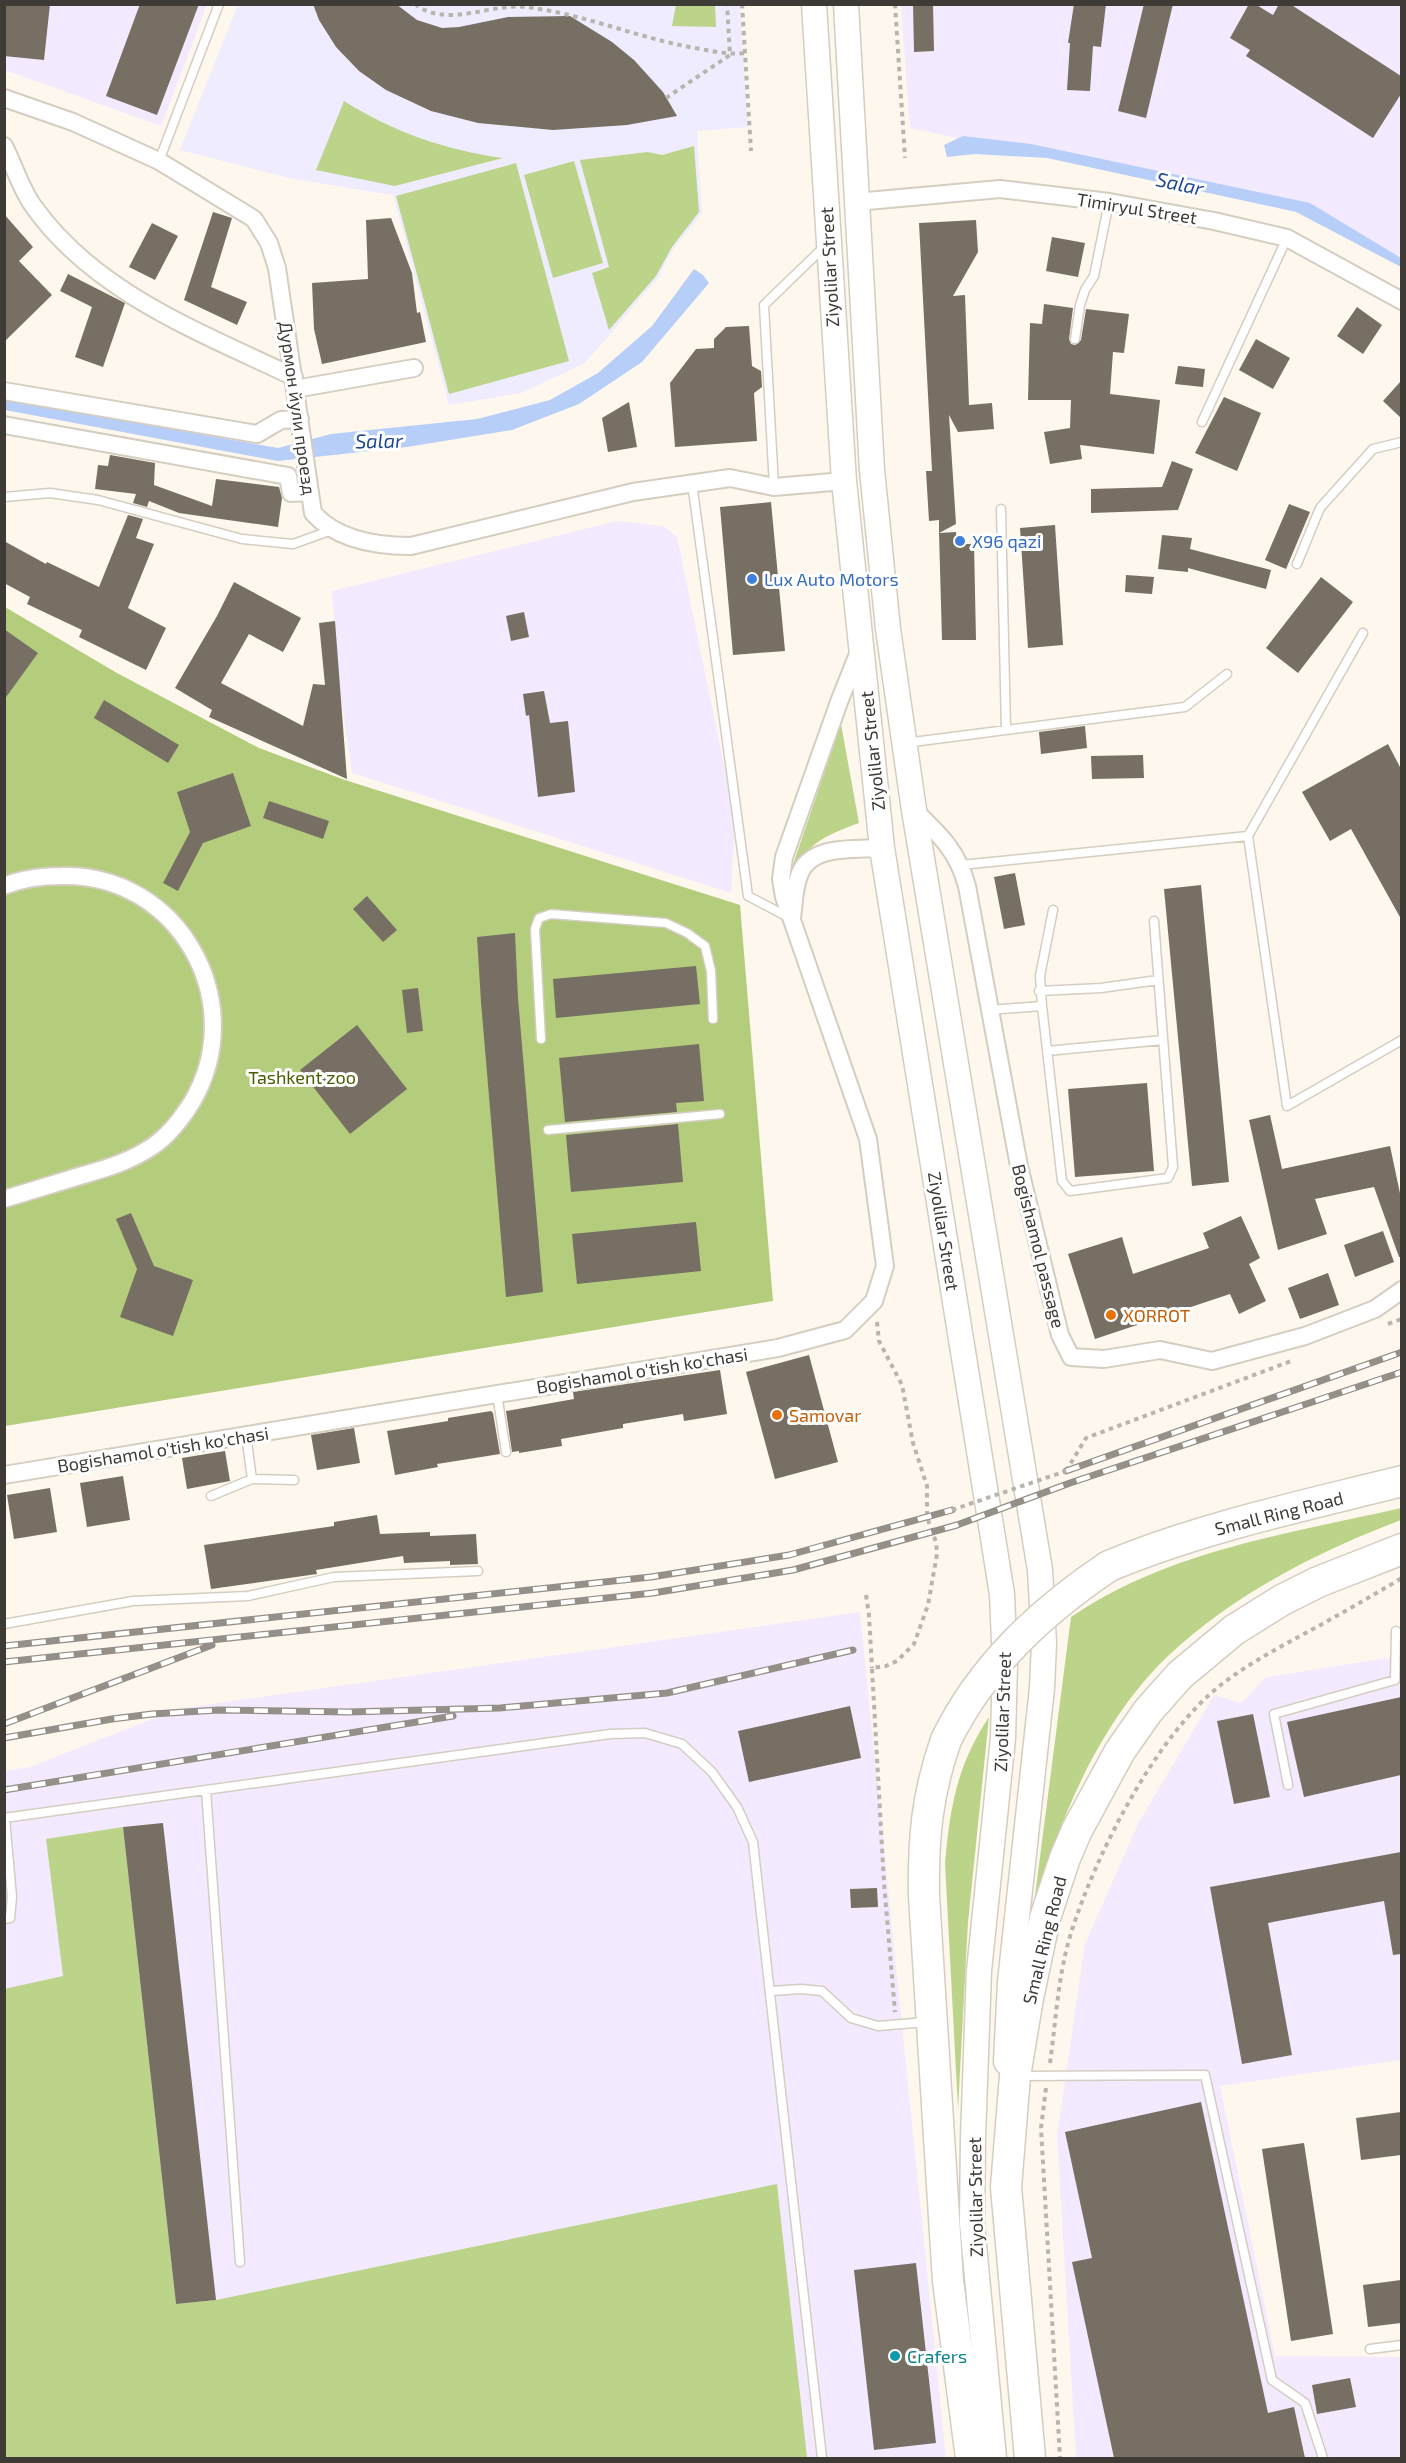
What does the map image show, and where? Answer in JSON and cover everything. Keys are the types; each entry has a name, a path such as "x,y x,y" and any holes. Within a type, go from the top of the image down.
{"highway":[{"name":"Small Ring Road","path":"971,2458 948,2281 924,1917 924,1846 930,1793 946,1740 974,1692 1014,1643 1063,1598 1109,1566 1155,1547 1213,1529 1401,1481"},
{"name":"Small Ring Road","path":"1030,2458 1007,2219 1006,2187 1011,2076 1035,1958 1054,1888 1077,1830 1134,1729 1180,1675 1206,1652 1257,1614 1318,1582 1401,1549"}],"main road":[{"name":"Ziyolilar Street","path":"814,4 844,482 882,848 1002,1594 1003,1738 979,1971 972,2223 994,2458"},
{"name":"Ziyolilar Street","path":"846,4 872,470 888,629 914,810 968,1124 1040,1570 1043,1607 1042,1688 1010,1982 1011,2076"},
{"path":"832,313 862,311"},
{"path":"928,1131 968,1124"}],"street":[{"name":"Дурмон йули проезд","path":"4,98 73,122 159,161 254,219 269,243 277,268 313,513 321,523 333,530 371,543 411,546 633,492 692,483 730,478 774,487 844,482"},
{"path":"4,146 32,204 59,237 94,269 187,326 295,383 414,368"},
{"name":"Timiryul Street","path":"856,202 1000,189 1109,202 1214,221 1287,238 1401,301"},
{"path":"4,391 257,434 281,420 301,426"},
{"path":"4,425 288,476 291,493 310,492"},
{"name":"Bogishamol o'tish ko'chasi","path":"4,1475 778,1348 845,1330 874,1301 885,1266 868,1139 784,897 781,879 784,857 838,702 861,646"},
{"name":"Bogishamol passage","path":"914,810 947,841 961,865 967,886 1019,1166 1060,1335 1071,1357 1104,1359 1160,1350 1212,1361 1305,1336 1375,1309 1401,1290"},
{"name":"Bogishamol o'tish ko'chasi","path":"792,918 799,874 813,856 826,852 882,848"},
{"path":"4,886 36,877 83,876 134,892 170,918 196,955 209,987 213,1017 211,1052 200,1087 183,1117 155,1145 122,1164 4,1199"}],"lane":[{"path":"159,161 219,4"},
{"path":"1075,339 1080,305 1085,290 1094,276 1109,202"},
{"path":"1202,422 1287,238"},
{"path":"774,487 764,305 828,243"},
{"path":"1297,564 1320,507 1373,449 1401,442"},
{"path":"692,483 748,896 792,918"},
{"path":"4,497 50,493 98,500 242,539 293,544 333,530"},
{"path":"1001,509 1006,730"},
{"path":"1363,633 1248,836 1287,1106 1401,1040"},
{"path":"905,743 1185,707 1227,674"},
{"path":"961,865 1248,836"},
{"path":"1053,910 1039,991 1062,1181 1070,1191 1168,1178 1173,1167 1154,921"},
{"path":"540,1039 535,929 539,918 550,914 666,923 687,933 705,946 711,971 713,1018"},
{"path":"1039,991 1101,988 1158,980"},
{"path":"990,1010 1042,1006"},
{"path":"1047,1051 1163,1040"},
{"path":"548,1130 720,1114"},
{"path":"497,1394 506,1452"},
{"path":"246,1435 252,1479"},
{"path":"211,1496 252,1479 294,1480"},
{"path":"4,1624 133,1601 248,1596 334,1577 478,1571"},
{"path":"1288,1785 1274,1714 1395,1680 1396,1631"},
{"path":"4,1919 10,1918 12,1897 5,1818 610,1734 645,1733 682,1744 712,1772 737,1807 753,1842 822,2458"},
{"path":"206,1790 240,2262"},
{"path":"771,1991 801,1989 822,1992 851,2018 878,2026 930,2022"},
{"path":"1011,2076 1205,2075 1272,2380 1305,2403 1323,2458"},
{"path":"1370,2349 1401,2345"}],"path":[{"path":"415,4 435,14 454,16 489,8 524,6 568,14 676,45 730,55 745,53"},
{"path":"727,4 730,55"},
{"path":"742,4 751,151"},
{"path":"895,4 905,158"},
{"path":"666,98 730,55"},
{"path":"872,1668 886,1666 897,1660 914,1644 928,1605 937,1554 936,1542 927,1517 927,1486 913,1443 902,1385 879,1341 874,1301"},
{"path":"1380,1327 1401,1319"},
{"path":"952,1510 1066,1470 1086,1438 1304,1356"},
{"path":"1060,2458 1041,2128 1062,1972 1071,1934 1104,1853 1122,1816 1149,1768 1177,1727 1221,1685 1272,1650 1330,1620 1401,1578"},
{"path":"866,1595 869,1614 884,1884 897,2024"}],"shaded area":[{"path":"4,5 207,5 161,126 5,70"},
{"path":"238,5 740,5 748,127 697,131 702,213 674,248 658,278 585,363 521,393 449,405 393,195 289,178 180,150"},
{"path":"901,5 1401,5 1401,260 1304,210 910,128"},
{"path":"617,521 663,526 677,537 735,818 731,893 352,773 337,671 332,591"},
{"path":"860,1612 946,2458 5,2458 5,1771 30,1767 177,1709"},
{"path":"1401,1656 1401,2060 1220,2086 1275,2356 1401,2357 1401,2458 1076,2458 1057,2135 1085,1944 1138,1824 1214,1695 1241,1703 1266,1677"}],"green space":[{"path":"676,5 715,5 716,27 672,26"},
{"path":"344,101 381,122 420,138 440,145 503,158 395,186 316,170"},
{"path":"694,146 699,212 672,247 656,276 609,330 592,273 609,267 580,160 648,152 662,155"},
{"path":"574,161 603,263 553,278 524,175"},
{"path":"516,163 569,361 449,394 396,196"},
{"name":"Tashkent zoo","path":"5,607 117,673 259,748 345,780 740,905 773,1301 5,1426"},
{"path":"841,724 859,823 835,832 818,842 804,855 789,876"},
{"path":"1401,1508 1401,1520 1338,1546 1278,1577 1220,1613 1168,1656 1145,1681 1105,1736 1073,1798 1038,1894 1035,1896 1071,1617 1109,1594 1148,1575 1189,1560 1273,1536"},
{"path":"989,1717 968,1922 958,2109 945,1863 949,1823 962,1770 969,1752"},
{"path":"123,1827 176,2304 216,2300 777,2184 807,2458 5,2458 4,1989 63,1976 46,1839"}],"water":[{"name":"Salar","path":"963,136 1031,144 1310,203 1401,258 1401,267 1296,212 1047,158 975,154 947,157 944,145"},
{"name":"Salar","path":"694,269 709,283 642,362 579,404 512,430 407,447 278,461 5,410 4,399 278,448 331,434 477,419 550,400 598,373 652,326"}],"building":[{"path":"4,4 50,4 44,60 4,56"},
{"path":"140,4 199,4 157,115 106,96"},
{"path":"313,4 396,4 417,20 442,28 459,27 508,17 570,16 612,42 634,60 663,92 677,116 627,125 553,130 478,123 431,111 386,90 359,71 336,47 319,20"},
{"path":"913,4 933,4 934,51 914,52"},
{"path":"1074,4 1106,4 1101,47 1093,46 1090,91 1067,90 1070,43 1068,43"},
{"path":"1144,4 1173,4 1146,118 1118,111"},
{"path":"1249,4 1255,4 1273,15 1279,4 1290,4 1401,76 1401,94 1373,138 1246,56 1250,50 1230,38"},
{"path":"213,212 232,218 211,287 247,302 237,325 184,300"},
{"path":"4,214 33,247 19,261 52,295 4,342"},
{"path":"391,218 412,273 417,313 420,312 426,342 322,364 314,329 312,283 368,279 366,220"},
{"path":"976,220 978,252 953,296 965,295 969,405 992,403 994,429 958,432 949,415 956,524 939,533 939,520 929,521 926,471 932,471 919,223"},
{"path":"152,223 178,236 155,280 129,267"},
{"path":"1052,237 1085,243 1078,277 1046,271"},
{"path":"68,274 125,303 103,367 75,357 92,307 60,291"},
{"path":"1044,304 1073,308 1069,339 1071,344 1075,345 1081,340 1086,309 1129,314 1124,353 1113,352 1110,394 1160,400 1154,454 1080,445 1082,459 1050,464 1044,432 1070,428 1071,400 1028,400 1030,323 1042,324"},
{"path":"1357,307 1382,325 1363,354 1337,336"},
{"path":"749,326 752,366 761,371 762,387 754,393 757,441 675,447 670,383 696,349 714,348 714,339 726,327"},
{"path":"1256,339 1290,358 1273,389 1239,370"},
{"path":"1178,366 1205,369 1203,387 1175,384"},
{"path":"1401,381 1401,418 1383,401"},
{"path":"1224,397 1261,413 1237,471 1195,453"},
{"path":"629,402 637,447 608,452 602,418"},
{"path":"110,455 155,463 154,485 212,506 216,479 279,487 282,498 278,527 179,513 149,501 147,507 133,503 136,494 95,489 98,465 108,466"},
{"path":"1172,461 1193,469 1178,510 1091,513 1091,489 1162,487"},
{"name":"Lux Auto Motors","path":"771,502 785,651 733,655 720,507"},
{"path":"1289,504 1310,512 1286,569 1265,560"},
{"path":"128,515 143,519 136,538 154,544 128,608 166,628 146,670 79,637 82,630 27,604 30,597 4,583 4,541 46,564 47,562 99,587"},
{"path":"1055,525 1063,645 1028,648 1020,528"},
{"path":"956,532 957,544 974,544 976,640 942,640 939,533"},
{"path":"1162,535 1192,538 1190,549 1271,570 1266,589 1188,568 1188,572 1158,569"},
{"path":"1126,575 1154,577 1152,594 1125,592"},
{"path":"1321,577 1353,602 1298,673 1266,648"},
{"path":"234,582 301,618 283,652 249,634 221,683 303,726 313,684 325,685 319,623 335,621 347,779 209,717 212,710 175,688"},
{"path":"524,612 529,637 511,641 506,616"},
{"path":"4,629 38,653 4,700"},
{"path":"544,691 550,723 568,721 575,792 538,797 529,715 526,716 523,694"},
{"path":"104,700 179,745 168,763 94,718"},
{"path":"1085,726 1087,748 1041,754 1039,732"},
{"path":"1388,744 1401,769 1401,919 1351,829 1330,841 1302,792"},
{"path":"1143,755 1144,778 1092,779 1091,756"},
{"path":"233,773 251,826 203,843 178,891 163,883 190,832 177,792"},
{"path":"269,801 329,821 323,839 263,818"},
{"path":"1015,873 1025,925 1004,929 994,877"},
{"path":"1201,885 1229,1182 1192,1186 1164,889"},
{"path":"367,896 397,930 383,942 353,909"},
{"path":"515,933 518,998 543,1292 506,1297 477,937"},
{"path":"696,966 700,1004 556,1018 553,979"},
{"path":"418,988 423,1031 407,1033 402,990"},
{"path":"357,1025 407,1089 350,1134 300,1070"},
{"path":"699,1044 704,1101 676,1103 677,1112 565,1122 559,1058"},
{"path":"1147,1083 1154,1171 1075,1177 1068,1089"},
{"path":"1270,1115 1282,1169 1390,1146 1401,1198 1401,1257 1399,1257 1374,1187 1315,1199 1327,1234 1278,1250 1249,1120"},
{"path":"678,1124 683,1182 571,1192 566,1135"},
{"path":"131,1213 154,1266 193,1280 173,1336 120,1317 137,1269 116,1219"},
{"path":"1241,1216 1260,1258 1249,1264 1266,1301 1239,1314 1230,1294 1095,1339 1068,1254 1122,1237 1133,1274 1209,1248 1203,1233"},
{"path":"696,1222 701,1271 577,1284 572,1234"},
{"path":"1383,1231 1394,1262 1355,1277 1344,1245"},
{"path":"1328,1273 1339,1305 1300,1319 1288,1288"},
{"path":"809,1355 838,1462 775,1479 746,1372"},
{"path":"720,1370 727,1414 684,1421 683,1414 623,1424 623,1428 561,1439 562,1446 519,1453 519,1451 512,1452 506,1411 574,1399 573,1392"},
{"path":"491,1411 500,1454 437,1464 438,1467 395,1475 387,1431"},
{"path":"354,1428 360,1463 317,1470 311,1435"},
{"path":"225,1451 230,1481 187,1489 182,1458"},
{"path":"123,1476 130,1520 87,1527 80,1483"},
{"path":"50,1488 57,1532 14,1539 7,1495"},
{"path":"377,1515 380,1534 430,1532 430,1536 476,1534 478,1564 450,1565 450,1561 404,1563 403,1556 316,1570 317,1574 211,1589 204,1545 334,1526 334,1522"},
{"path":"1401,1697 1401,1775 1304,1797 1287,1722"},
{"path":"850,1706 861,1758 749,1782 738,1731"},
{"path":"1253,1714 1270,1797 1234,1804 1217,1721"},
{"path":"163,1823 216,2300 176,2304 123,1827"},
{"path":"1401,1852 1401,1954 1393,1955 1384,1901 1268,1923 1292,2055 1242,2064 1210,1887"},
{"path":"877,1888 878,1907 851,1908 850,1889"},
{"path":"1201,2102 1268,2413 1294,2407 1305,2458 1114,2458 1072,2262 1092,2258 1065,2132"},
{"path":"1401,2112 1401,2155 1361,2160 1356,2118"},
{"path":"1304,2143 1333,2334 1291,2341 1262,2149"},
{"name":"Crafers","path":"916,2263 936,2443 874,2450 854,2270"},
{"path":"1401,2280 1401,2323 1368,2327 1363,2285"},
{"path":"1350,2378 1356,2407 1317,2414 1312,2385"}],"railway":[{"path":"1066,1471 1402,1352"},
{"path":"4,1662 653,1593 793,1570 957,1525 1070,1483 1402,1372"},
{"path":"4,1646 651,1577 789,1555 952,1510"},
{"path":"4,1724 212,1645"},
{"path":"4,1738 152,1714 219,1710 348,1712 500,1708 667,1693 853,1650"},
{"path":"4,1790 453,1716"}],"place":[{"name":"X96 qazi","path":"960,541"},
{"name":"Lux Auto Motors","path":"752,579"},
{"name":"XORROT","path":"1111,1315"},
{"name":"Samovar","path":"777,1415"},
{"name":"Crafers","path":"895,2356"}]}
